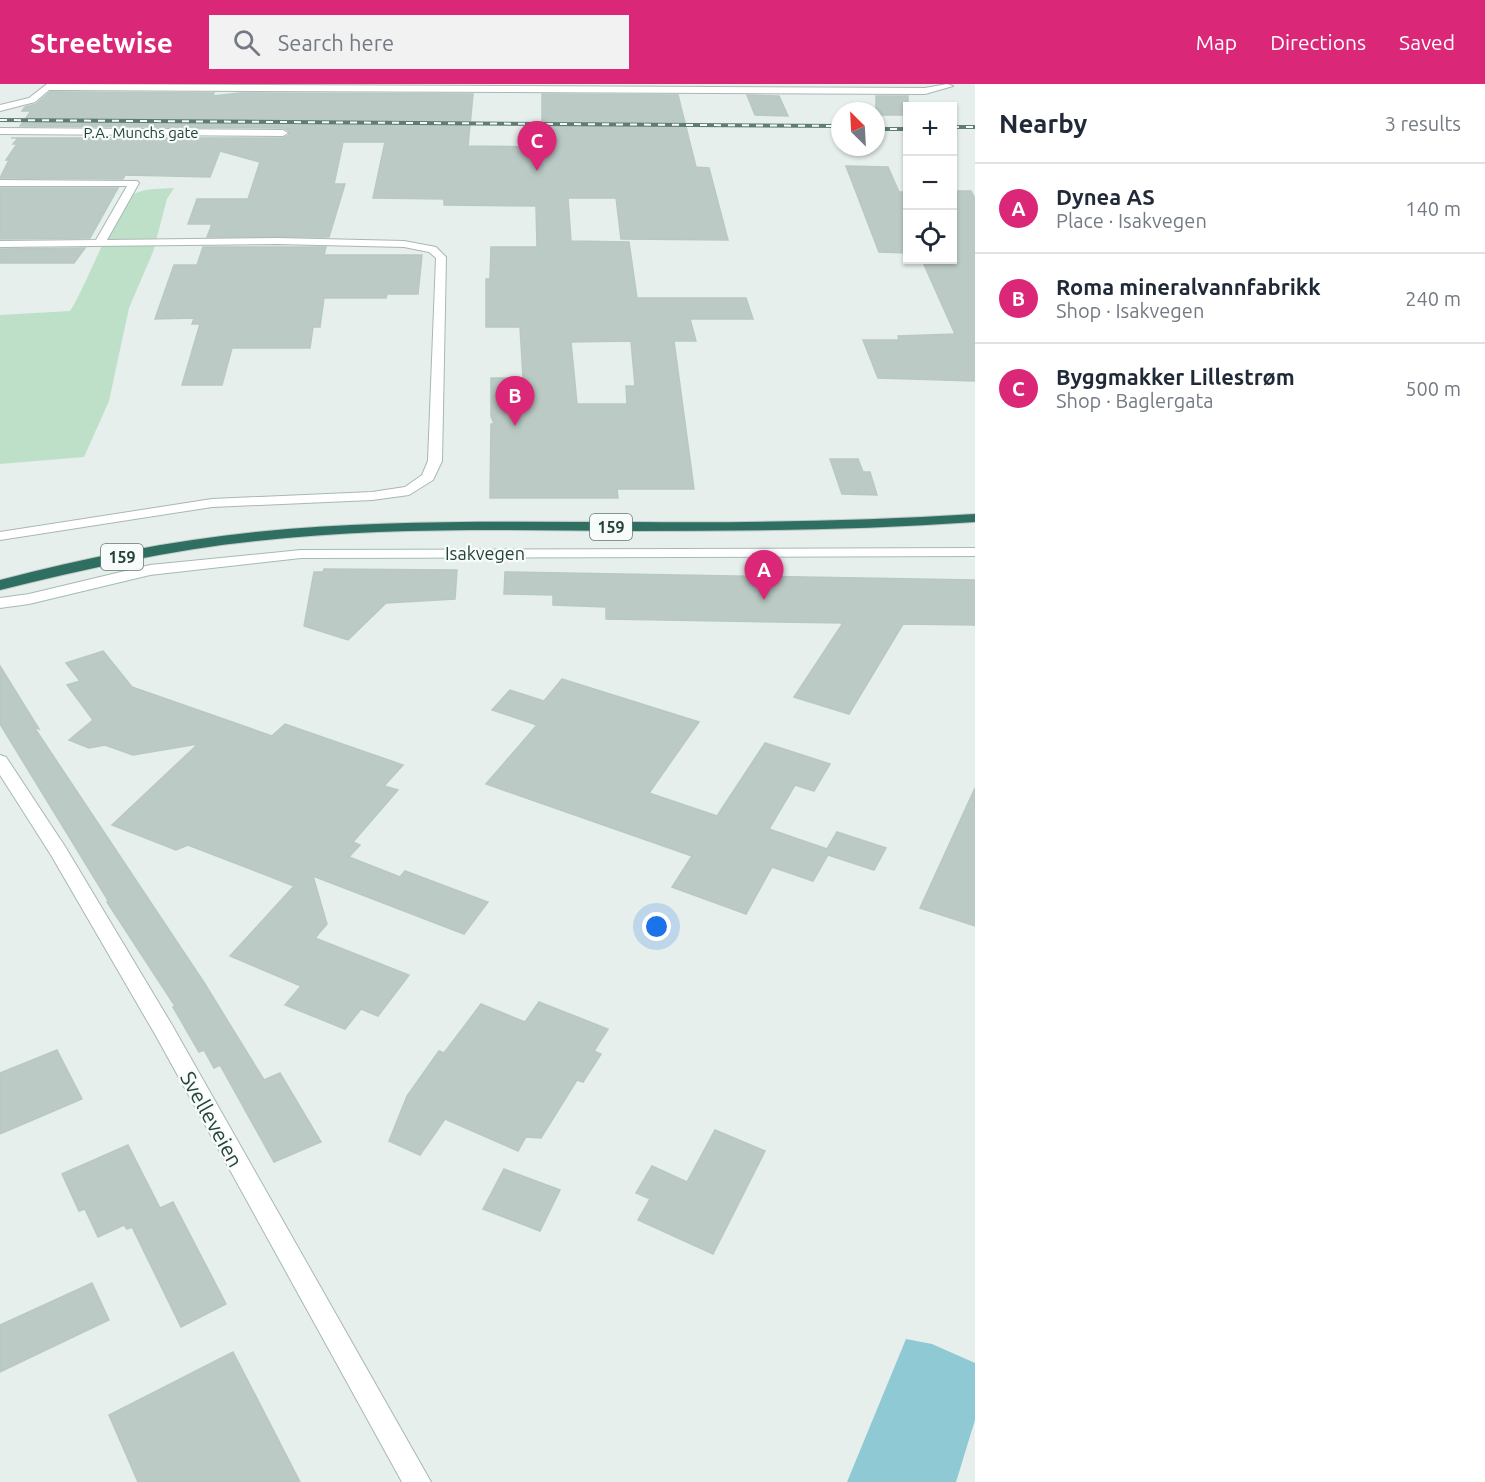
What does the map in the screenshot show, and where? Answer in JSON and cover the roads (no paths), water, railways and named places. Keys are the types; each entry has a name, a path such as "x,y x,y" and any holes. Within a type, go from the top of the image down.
{"highway":[{"name":"159","path":"0,585 128,556 296,533 438,528 860,527 975,518"}],"street":[{"path":"0,108 32,100 51,86 772,87 925,91 949,86"},
{"name":"P.A. Munchs gate","path":"1,133 283,133"},
{"path":"0,183 134,183 99,244"},
{"path":"0,244 381,243 432,249 441,257 435,461 428,477 409,491 372,496 212,503 0,536"},
{"name":"Isakvegen","path":"0,603 29,599 150,570 301,554 975,552"},
{"name":"Svelleveien","path":"0,761 59,853 164,1031 223,1140 417,1482"}],"water":[{"path":"906,1339 932,1344 975,1363 975,1420 956,1482 847,1482"}],"railway":[{"path":"0,120 831,126"},
{"path":"957,127 975,127"},
{"path":"885,129 903,129"}],"place":[{"name":"Byggmakker Lillestrøm","path":"537,171"},
{"name":"Roma mineralvannfabrikk","path":"515,426"},
{"name":"Dynea AS","path":"764,600"}]}
